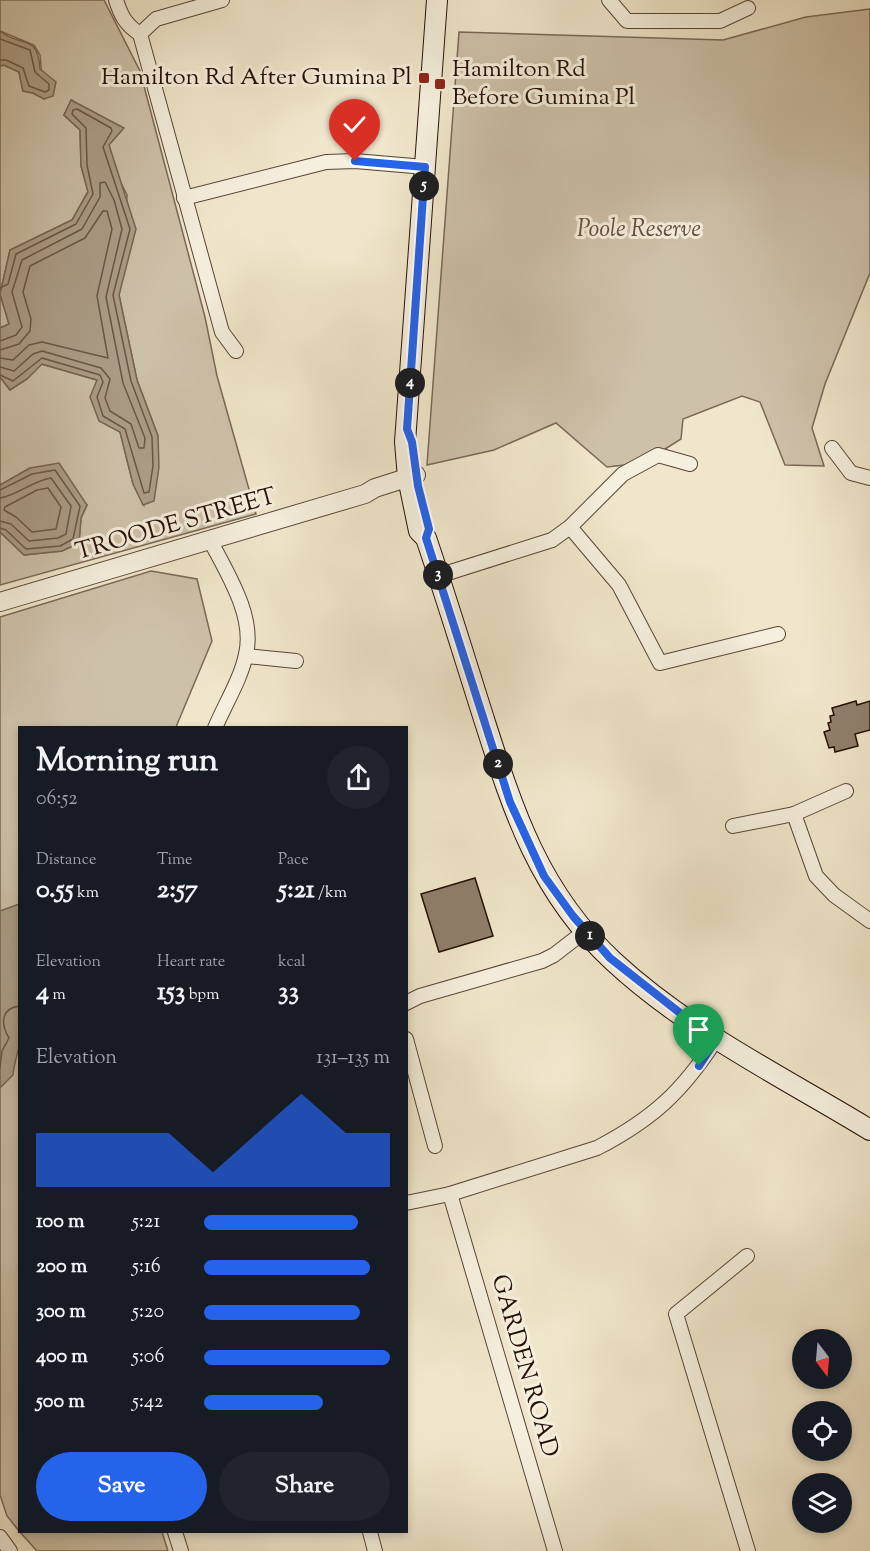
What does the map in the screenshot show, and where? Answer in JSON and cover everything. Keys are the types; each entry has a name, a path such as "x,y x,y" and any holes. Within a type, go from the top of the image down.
{"main road":[{"path":"437,0 407,429 412,442 413,481 429,529 426,538 521,830 544,876 585,931 623,970 717,1038 870,1130"}],"street":[{"path":"116,0 121,16 130,28 140,34 222,332 236,351"},
{"path":"140,34 156,19 222,0"},
{"path":"609,0 627,21 720,21 748,8"},
{"path":"184,198 326,162 355,161 425,167"},
{"path":"832,448 851,473 870,478"},
{"path":"438,576 535,547 570,527 622,474 658,455 690,464"},
{"name":"TROODE STREET","path":"0,602 365,494 378,496 413,481"},
{"path":"570,527 620,585 660,663 778,634"},
{"path":"210,540 241,604 248,641 246,656 216,726"},
{"path":"246,656 296,661"},
{"path":"733,826 794,814 846,790"},
{"path":"794,814 816,876 834,895 870,921"},
{"path":"408,1002 420,996 542,961 554,955 585,931"},
{"path":"408,1203 450,1194 597,1148 624,1134 669,1101 699,1066 717,1038"},
{"path":"408,1046 435,1146"},
{"name":"GARDEN ROAD","path":"450,1194 555,1551"},
{"path":"747,1257 676,1314 748,1551"},
{"path":"175,1533 181,1551"},
{"path":"370,1533 375,1551"},
{"path":"0,1537 10,1551"}],"green space":[{"path":"0,0 104,0 140,71 205,317 217,376 256,514 0,585 0,532 24,555 62,551 79,543 81,518 87,505 30,468 0,485 0,377 10,390 27,379 41,364 97,380 120,432 133,484 144,505 158,436 137,380 119,295 124,269 127,195 116,173 109,145 72,100 64,115 80,130 81,166 88,191 72,220 10,250 0,294 0,66 4,65 19,72 23,91 44,99 40,55 34,45 0,31"},
{"name":"Poole Reserve","path":"870,9 870,273 825,384 812,428 824,466 785,465 760,402 742,396 683,419 681,439 643,463 607,467 556,423 494,450 427,465 459,32 723,40 806,17"},
{"path":"0,294 9,324 0,328"},
{"path":"151,571 197,579 212,641 176,726 18,726 18,1530 7,1516 0,1495 0,617"},
{"path":"21,1533 162,1533 168,1551 37,1551"}],"water":[{"path":"0,31 27,43 36,50 40,69 56,82 53,96 44,99 23,91 19,72 4,65 0,66"},
{"path":"71,100 124,128 109,145 136,229 119,295 137,380 158,436 159,467 154,501 143,505 133,484 120,432 99,421 90,397 97,380 42,364 27,379 10,390 0,377 0,328 9,324 0,294 10,250 72,220 88,192 81,166 80,130 64,115"},
{"path":"59,463 87,505 81,518 79,543 62,551 24,555 0,532 0,485 30,468"},
{"path":"18,904 18,1050 13,1075 0,1088 0,911"}],"building":[{"path":"856,701 857,705 870,701 870,730 855,734 858,746 835,752 834,747 829,748 824,732 830,730 828,723 831,722 830,716 834,715 832,708"},
{"path":"475,878 493,936 439,952 421,894"}],"place":[{"name":"Hamilton Rd After Gumina Pl","path":"424,78"},
{"name":"Hamilton Rd Before Gumina Pl","path":"440,84"}],"route":[{"path":"355,161 425,167 407,429 412,442 418,486 429,529 426,538 510,802 544,876 559,900 585,931 623,970 717,1038 699,1066"}]}
